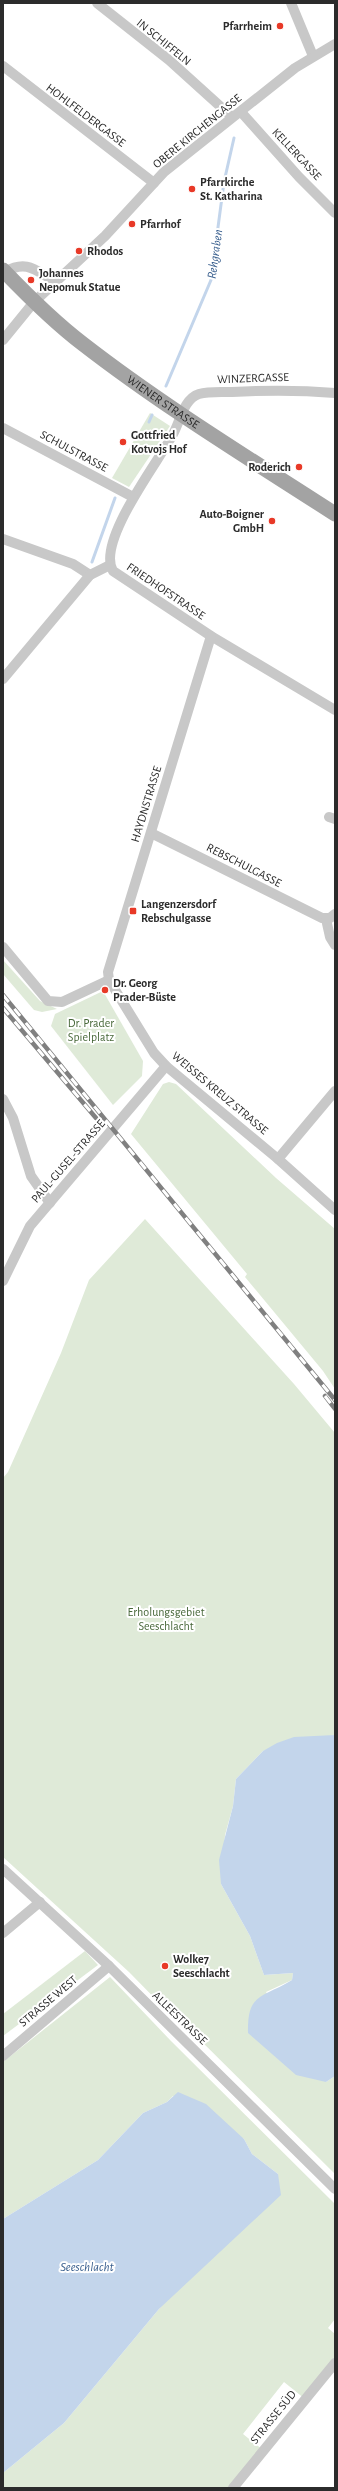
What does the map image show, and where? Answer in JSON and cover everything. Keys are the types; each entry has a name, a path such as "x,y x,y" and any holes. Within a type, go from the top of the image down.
{"main road":[{"name":"WIENER STRASSE","path":"4,271 34,302 82,344 182,414 335,514"}],"street":[{"name":"IN SCHIFFELN","path":"97,3 237,114"},
{"path":"291,3 313,56"},
{"name":"OBERE KIRCHENGASSE","path":"3,340 34,302 105,236 170,167 313,56 335,44"},
{"name":"HOHLFELDERGASSE","path":"3,66 154,183"},
{"name":"KELLERGASSE","path":"237,114 335,213"},
{"name":"WIENER STRASSE","path":"4,271 16,265 26,266 56,282"},
{"name":"WINZERGASSE","path":"182,414 190,399 203,393 278,390 335,393"},
{"name":"FRIEDHOFSTRASSE","path":"182,414 172,438 133,497 111,549 110,565 113,571 210,636 335,710"},
{"name":"SCHULSTRASSE","path":"3,428 133,497"},
{"path":"3,539 73,564 90,575"},
{"path":"3,679 90,575 110,565"},
{"name":"HAYDNSTRASSE","path":"108,980 108,972 210,636"},
{"name":"REBSCHULGASSE","path":"151,833 326,919"},
{"path":"335,914 326,919 330,937 335,945"},
{"path":"3,947 48,1001 62,1002 108,980"},
{"name":"WEISSES KREUZ STRASSE","path":"108,980 154,1053 166,1066 278,1159 335,1210"},
{"name":"PAUL-GUSEL-STRASSE","path":"3,1281 6,1264 27,1231 166,1066"},
{"path":"278,1159 335,1091"},
{"path":"3,1099 13,1118 31,1176 50,1203"},
{"name":"ALLEESTRASSE","path":"3,1869 109,1966 335,2189"},
{"path":"3,1933 40,1902"},
{"name":"STRASSE WEST","path":"3,2056 109,1966"},
{"name":"STRASSE SÜD","path":"233,2488 335,2363"}],"green space":[{"path":"150,413 170,426 129,487 112,478"},
{"path":"3,960 40,1001 57,1009 42,1012 34,1010 3,974"},
{"name":"Dr. Prader Spielplatz","path":"103,991 143,1061 142,1076 113,1105 51,1026 55,1014"},
{"path":"169,1082 176,1084 276,1178 335,1229 335,1389 323,1371 245,1277 247,1274 131,1134 163,1084"},
{"name":"Erholungsgebiet Seeschlacht","path":"145,1219 294,1384 335,1433 335,1735 263,1751 236,1779 233,1806 225,1835 221,1884 250,1936 264,1975 293,1973 292,1980 266,1992 326,2082 335,2076 335,2174 183,2023 177,2021 129,1972 3,1857 3,1478 8,1472 61,1353 89,1280"},
{"path":"85,1951 98,1965 3,2036 3,2014"},
{"path":"110,1977 171,2041 335,2204 335,2319 328,2328 335,2334 335,2363 305,2399 284,2382 243,2434 263,2450 233,2488 3,2488 3,2473 64,2423 159,2309 278,2174 252,2154 244,2139 173,2096 167,2102 143,2113 98,2160 3,2219 3,2062"}],"water":[{"path":"335,1735 335,2076 326,2082 296,2075 248,2033 250,2010 254,2003 265,1994 292,1980 293,1973 264,1975 250,1936 221,1884 219,1860 233,1806 236,1779 263,1751 277,1743 294,1737"},
{"name":"Seeschlacht","path":"178,2092 206,2104 244,2139 252,2154 278,2174 281,2195 159,2309 64,2423 3,2473 3,2219 98,2160 143,2113 167,2102"}],"waterway":[{"name":"Rehgraben","path":"166,386 211,280 224,182 234,138"},
{"path":"149,422 152,415"},
{"path":"92,562 115,498"}],"railway":[{"path":"3,995 335,1400"},
{"path":"3,1008 96,1118"},
{"path":"325,1396 335,1409"}],"place":[{"name":"Pfarrheim","path":"280,26"},
{"name":"Pfarrkirche St. Katharina","path":"192,189"},
{"name":"Pfarrhof","path":"132,224"},
{"name":"Rhodos","path":"79,251"},
{"name":"Johannes Nepomuk Statue","path":"31,280"},
{"name":"Gottfried Kotvojs Hof","path":"123,442"},
{"name":"Roderich","path":"299,467"},
{"name":"Auto-Boigner GmbH","path":"272,521"},
{"name":"Langenzersdorf Rebschulgasse","path":"133,911"},
{"name":"Dr. Georg Prader-Büste","path":"105,990"},
{"name":"Wolke7 Seeschlacht","path":"165,1966"}]}
